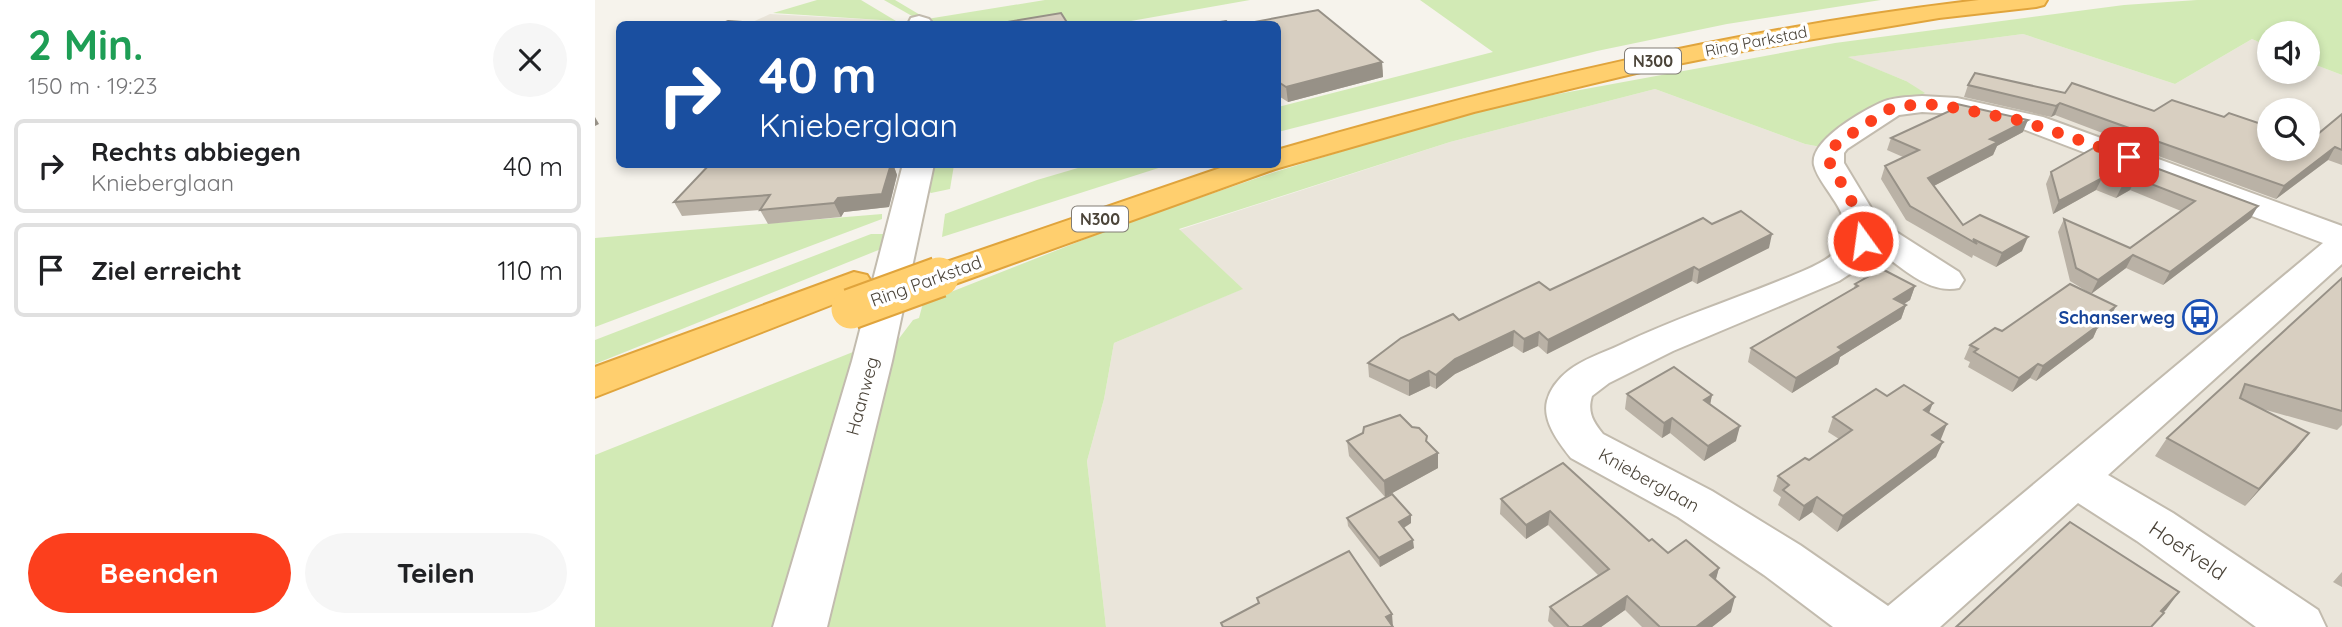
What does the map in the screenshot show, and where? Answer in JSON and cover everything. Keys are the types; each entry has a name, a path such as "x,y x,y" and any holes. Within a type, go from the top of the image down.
{"highway":[{"name":"Ring Parkstad","path":"1281,140 1410,103 1595,58 1789,21 1944,0"},
{"name":"Ring Parkstad","path":"1281,159 1419,118 1635,65 1841,25 2036,0"},
{"name":"Ring Parkstad","path":"595,383 939,265 1191,168"},
{"name":"Ring Parkstad","path":"939,265 1122,211 1251,168"},
{"name":"Ring Parkstad","path":"595,412 853,296"}],"street":[{"path":"1946,281 1864,226 1829,164 1829,152 1837,143 1891,108 1928,104 1995,114 2044,127 2342,238"},
{"name":"Haanweg","path":"800,627 871,361 918,168"},
{"name":"Knieberglaan","path":"1864,226 1863,241 1854,256 1844,264 1826,274 1680,332 1611,365 1578,385 1570,394 1567,408 1576,433 1587,446 1695,504 1782,560 1875,627"},
{"path":"1902,627 2342,245"},
{"name":"Hoefveld","path":"2074,477 2155,527 2299,627"}],"shaded area":[{"path":"770,14 896,21 755,21"},
{"path":"2023,34 2175,84 2252,39 2257,41 2257,84 2320,84 2320,67 2342,75 2342,627 1106,627 1087,461 1104,399 1114,343 1242,289 1179,230 1450,142 1655,89 1805,144 1821,147 1906,81 1847,57"}],"green space":[{"path":"817,0 861,0 896,21 773,13"},
{"path":"884,0 895,0 927,19 1045,0 1250,0 1131,21 921,21"},
{"path":"1420,0 1881,0 1727,24 1597,51 1281,131 1281,106 1493,52"},
{"path":"2197,0 2342,0 2342,75 2320,67 2320,21 2257,21 2257,41 2252,39 2175,84 2023,34 1848,57 1906,81 1925,93 1821,147 1805,144 1655,89 1450,142 1179,229 1243,289 1114,343 1104,399 1087,461 1106,627 814,627 885,357 913,320 919,318 923,303 1126,223 1272,173 1421,127 1515,102 1835,43 2124,5"},
{"path":"934,168 954,168 950,189 931,193 928,191"},
{"path":"1078,168 1159,168 942,237 945,214"},
{"path":"882,214 882,219 595,327 595,238"},
{"path":"871,234 889,234 886,247 595,364 595,340"},
{"path":"863,348 785,627 595,627 595,455"}],"building":[{"path":"1318,10 1382,62 1286,87 1281,84 1281,21 1260,21"},
{"path":"1061,13 1066,21 1013,21"},
{"path":"1975,73 2065,93 2072,83 2154,111 2172,100 2224,117 2229,113 2257,123 2257,161 2317,161 2284,186 2125,130 2129,128 2060,103 2056,106 1968,85"},
{"path":"1957,104 2028,120 1990,139 1998,142 1928,178 1963,225 1980,215 2028,237 2002,253 1973,239 1977,244 1910,206 1885,166 1919,150 1891,138 1954,109"},
{"path":"2342,114 2342,150 2335,147 2320,158 2320,132"},
{"path":"2097,146 2258,206 2170,272 2133,255 2098,280 2076,268 2064,219 2130,248 2195,201 2136,178 2122,186 2102,178 2059,201 2051,172"},
{"path":"706,168 890,168 882,194 838,198 834,203 760,210 770,195 674,202"},
{"path":"1741,211 1772,234 1699,270 1694,267 1548,340 1539,332 1524,339 1514,331 1455,359 1436,375 1429,371 1409,381 1368,363 1401,338 1453,314 1459,320 1539,282 1550,290 1703,218 1712,224"},
{"path":"1882,269 1915,286 1894,299 1906,305 1838,347 1842,350 1796,378 1751,348 1858,286 1855,284"},
{"path":"2342,278 2342,411 2245,384 2240,398 2309,433 2259,489 2167,438"},
{"path":"2070,284 2116,306 2095,322 2100,324 2043,366 2038,364 2019,378 1974,352 1978,349 1970,345 1995,328 2002,331"},
{"path":"1674,367 1712,395 1704,400 1740,426 1708,446 1672,418 1664,423 1627,394"},
{"path":"1904,385 1933,403 1924,410 1947,424 1932,435 1943,442 1843,516 1817,497 1804,506 1783,490 1789,485 1778,476 1805,458 1809,460 1852,430 1833,417 1876,389 1887,396"},
{"path":"1400,415 1412,427 1419,428 1427,436 1426,441 1438,453 1384,481 1347,441 1363,433 1364,427"},
{"path":"1563,463 1649,541 1652,539 1668,553 1686,540 1719,568 1710,575 1735,597 1696,627 1660,627 1627,596 1582,627 1569,627 1550,607 1609,569 1550,511 1526,525 1501,499"},
{"path":"1392,494 1411,515 1399,522 1413,540 1379,558 1347,518"},
{"path":"2070,522 2179,592 2161,611 2164,613 2151,627 1956,627"},
{"path":"1349,551 1392,614 1386,617 1393,627 1223,627 1221,623 1259,603 1257,598"}],"place":[{"name":"Schanserweg","path":"2200,317"}],"route":[{"path":"1863,241 1864,226 1860,216 1827,158 1837,143 1891,108 1928,104 1995,114 2052,129 2129,157"}]}
